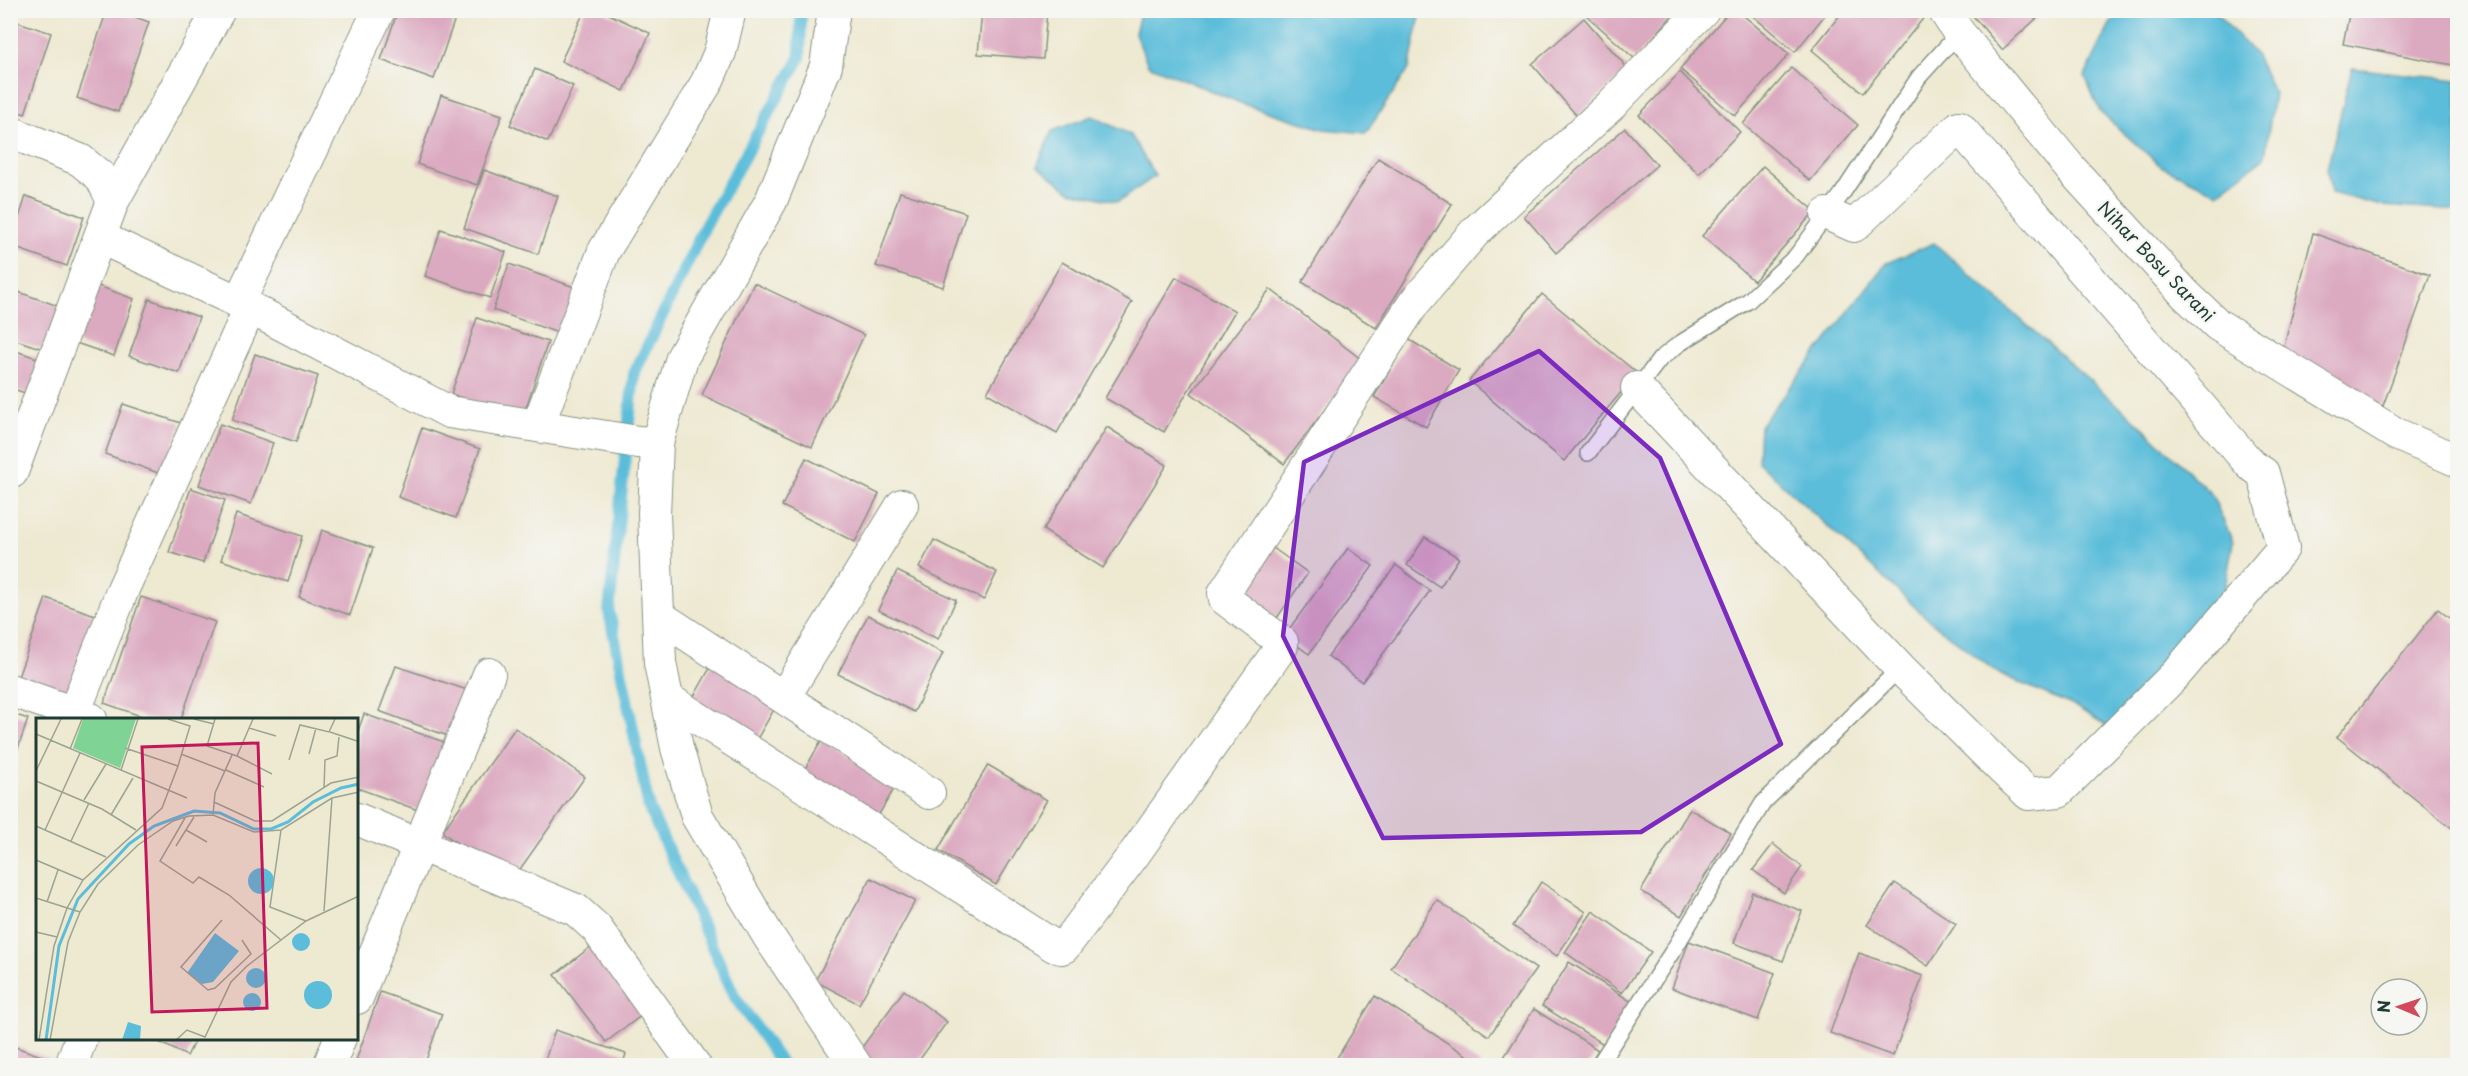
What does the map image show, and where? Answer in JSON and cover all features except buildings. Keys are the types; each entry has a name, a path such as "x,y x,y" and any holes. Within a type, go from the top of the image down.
{"street":[{"path":"10,471 12,472 114,201 219,10"},
{"path":"10,690 83,716 123,590 244,305 379,10"},
{"path":"538,425 604,251 707,82 720,52 730,10"},
{"path":"834,10 826,66 771,201 682,358 648,442 654,513 660,663 677,748 697,816 769,937 856,1065"},
{"path":"668,699 1054,946 1064,947 1135,853 1282,646 1282,642 1226,599 1224,593 1403,317 1475,232 1610,106 1703,10"},
{"name":"Nihar Bosu Sarani","path":"1952,22 2071,169 2186,295 2218,325 2396,434 2457,461"},
{"path":"1637,388 1900,668 2002,769 2030,794 2059,790 2176,674 2283,548 2263,473 2251,465 1959,127 1854,226 1827,214"},
{"path":"10,132 80,160 101,177 114,201"},
{"path":"101,238 244,305 449,412 648,442"},
{"path":"784,697 902,506"},
{"path":"659,616 929,793"},
{"path":"358,996 489,674"},
{"path":"358,819 576,910 596,928 695,1065"},
{"path":"71,1065 80,1040"},
{"path":"329,1065 339,1040"}],"lane":[{"path":"1588,453 1660,359 1679,344 1748,301 1796,256 1912,87 1952,22"},
{"path":"1598,1065 1674,949 1763,803 1900,668"}],"highlighted area":[{"path":"1539,351 1660,458 1781,744 1641,832 1383,838 1283,636 1304,462"}],"water":[{"path":"1141,10 1421,11 1409,69 1366,133 1323,129 1243,104 1148,65 1135,33"},
{"path":"2124,11 2214,11 2255,54 2274,93 2265,157 2218,193 2161,166 2100,112 2085,76 2110,24"},
{"path":"2352,68 2457,80 2457,211 2382,206 2331,193 2327,169"},
{"path":"1092,116 1131,135 1155,176 1118,202 1070,191 1037,166 1052,131"},
{"path":"1934,243 2145,429 2212,495 2233,542 2223,598 2114,730 2076,707 1998,673 1930,621 1758,462 1760,426 1886,263"}],"waterway":[{"path":"783,1066 735,997 649,808 609,611 634,374 706,224 800,58 801,10"}]}
